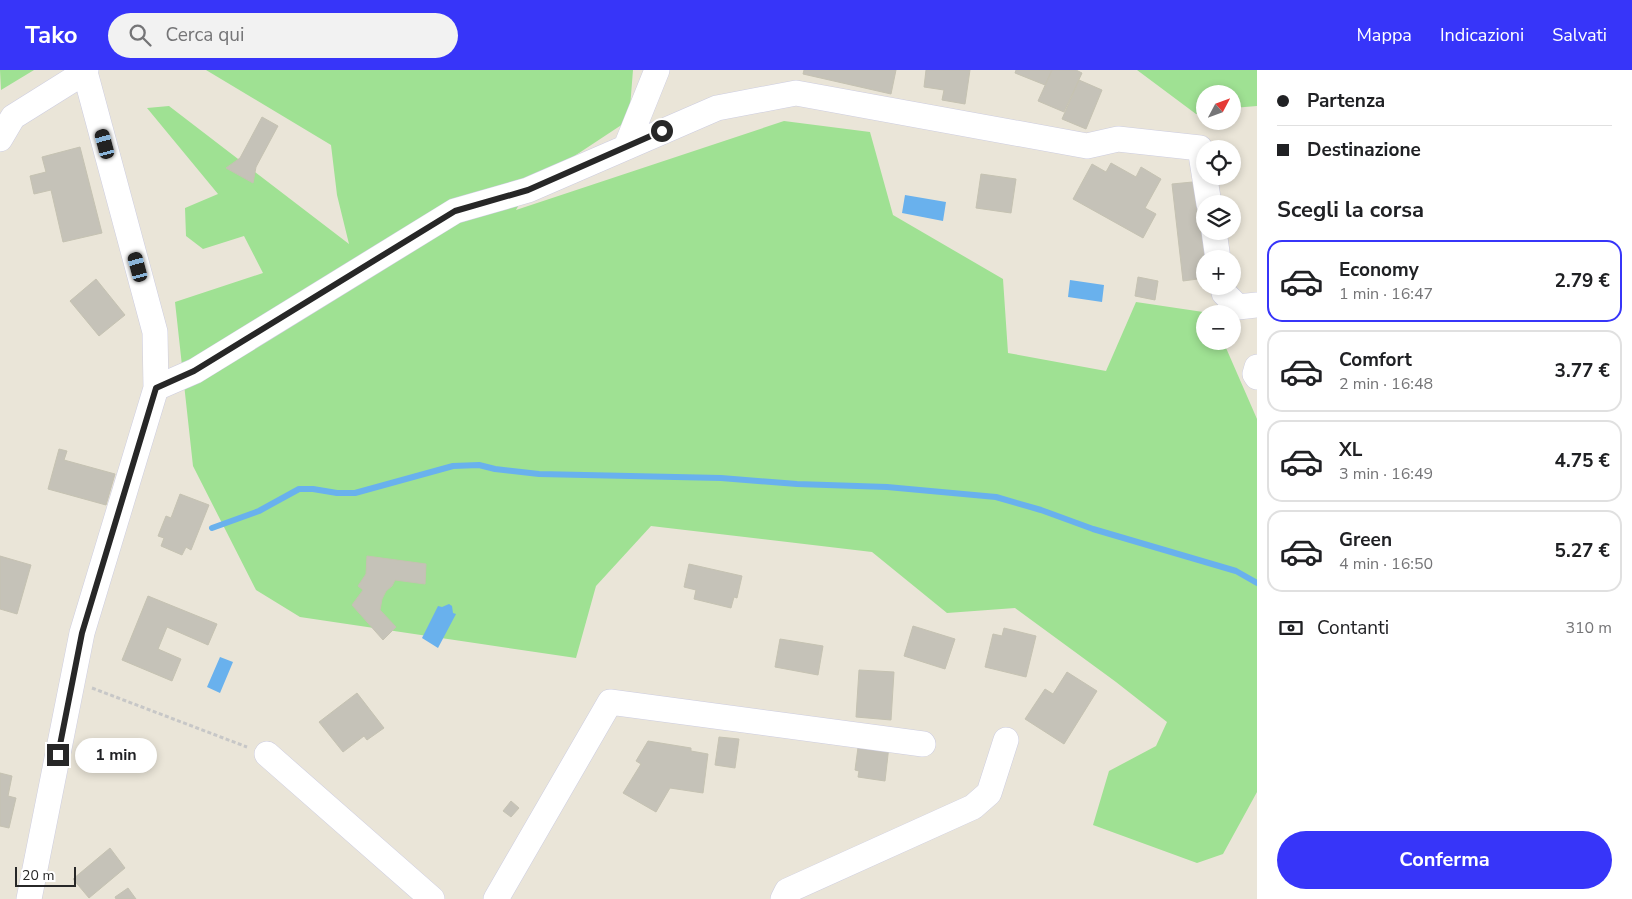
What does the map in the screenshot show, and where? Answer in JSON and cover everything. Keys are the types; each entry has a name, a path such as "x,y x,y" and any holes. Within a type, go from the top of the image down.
{"street":[{"path":"626,147 657,70"},
{"path":"0,139 13,117 86,71 155,332 156,388 82,633 29,899"},
{"path":"156,388 194,371 455,211 528,190 716,108 796,93 1087,146 1118,140 1200,148 1208,195"},
{"path":"1227,295 1238,307 1257,305"},
{"path":"1257,367 1255,374 1257,378"},
{"path":"496,899 610,702 923,744"},
{"path":"783,899 787,892 973,806 989,793 1006,740"},
{"path":"267,754 432,899"}],"path":[{"path":"73,680 267,754"}],"green space":[{"path":"0,70 34,70 1,90"},
{"path":"206,70 633,70 629,120 529,186 516,210 784,121 870,132 893,215 1003,279 1008,353 1106,371 1136,302 1196,311 1196,350 1227,350 1257,419 1257,792 1223,854 1197,863 1093,825 1109,771 1156,746 1167,722 1015,608 947,613 872,552 651,526 596,586 576,658 300,617 256,590 193,466 175,302 263,273 244,236 203,249 186,236 185,208 218,194 147,108 169,106 349,244 337,195 331,145"},
{"path":"1137,70 1257,70 1257,106 1241,107 1241,85 1196,85 1196,114"}],"water":[{"path":"905,195 946,202 943,221 902,213"},
{"path":"1070,280 1104,285 1102,302 1068,297"},
{"path":"449,604 452,606 453,613 456,614 438,648 422,638 438,606 442,607"},
{"path":"220,657 233,662 220,693 207,687"}],"building":[{"path":"804,70 896,70 891,94 803,74"},
{"path":"926,70 970,70 965,104 942,100 944,90 924,87"},
{"path":"1016,70 1052,70 1045,85 1015,73"},
{"path":"1052,70 1076,70 1082,73 1064,112 1038,101"},
{"path":"1079,80 1102,90 1086,129 1062,119"},
{"path":"262,117 278,126 256,167 253,183 226,168 240,158"},
{"path":"80,147 102,233 63,242 51,190 34,194 30,176 46,172 42,157"},
{"path":"1111,163 1136,177 1141,167 1161,179 1145,208 1156,214 1143,238 1073,199 1092,164 1106,172"},
{"path":"981,174 1016,179 1011,213 976,208"},
{"path":"1196,182 1196,185 1203,185 1204,195 1196,195 1196,240 1207,240 1209,250 1196,250 1196,279 1183,281 1172,184"},
{"path":"1138,277 1158,281 1155,300 1135,296"},
{"path":"96,279 125,315 99,336 70,301"},
{"path":"59,449 67,451 64,460 115,474 106,505 48,489"},
{"path":"180,494 209,505 191,550 186,547 182,555 161,546 164,538 158,536 166,516 171,518"},
{"path":"0,556 31,565 17,614 0,609"},
{"path":"367,556 426,564 425,584 395,580 386,591 380,610 396,627 383,640 352,605 363,590 358,586 366,574"},
{"path":"689,564 742,576 737,598 734,597 731,608 694,599 696,590 684,587"},
{"path":"148,596 217,624 208,645 167,627 158,649 181,659 172,681 122,660"},
{"path":"913,626 955,639 945,669 904,656"},
{"path":"1004,628 1036,636 1026,677 985,667 993,634 1002,636"},
{"path":"780,639 823,646 818,675 775,667"},
{"path":"859,670 894,672 891,720 856,717"},
{"path":"1067,672 1097,691 1064,744 1025,719 1045,689 1053,694"},
{"path":"357,693 384,728 367,740 364,736 343,752 319,722"},
{"path":"719,737 739,739 735,768 715,765"},
{"path":"859,740 889,746 885,781 858,777 859,771 855,770"},
{"path":"648,741 691,748 691,751 708,754 703,793 670,788 656,812 623,793 641,764 636,761"},
{"path":"0,773 12,776 8,796 16,798 9,828 0,826"},
{"path":"511,801 519,808 511,817 503,811"},
{"path":"110,848 125,868 89,898 73,879"},
{"path":"128,888 136,899 116,899 115,897"}],"waterway":[{"path":"212,528 259,511 299,489 355,493 453,466 479,465 495,469 539,474 721,478 797,484 887,487 996,497 1041,510 1093,529 1236,571 1257,583"}],"route":[{"path":"58,755 82,633 156,388 194,371 455,211 528,190 662,131"}]}
